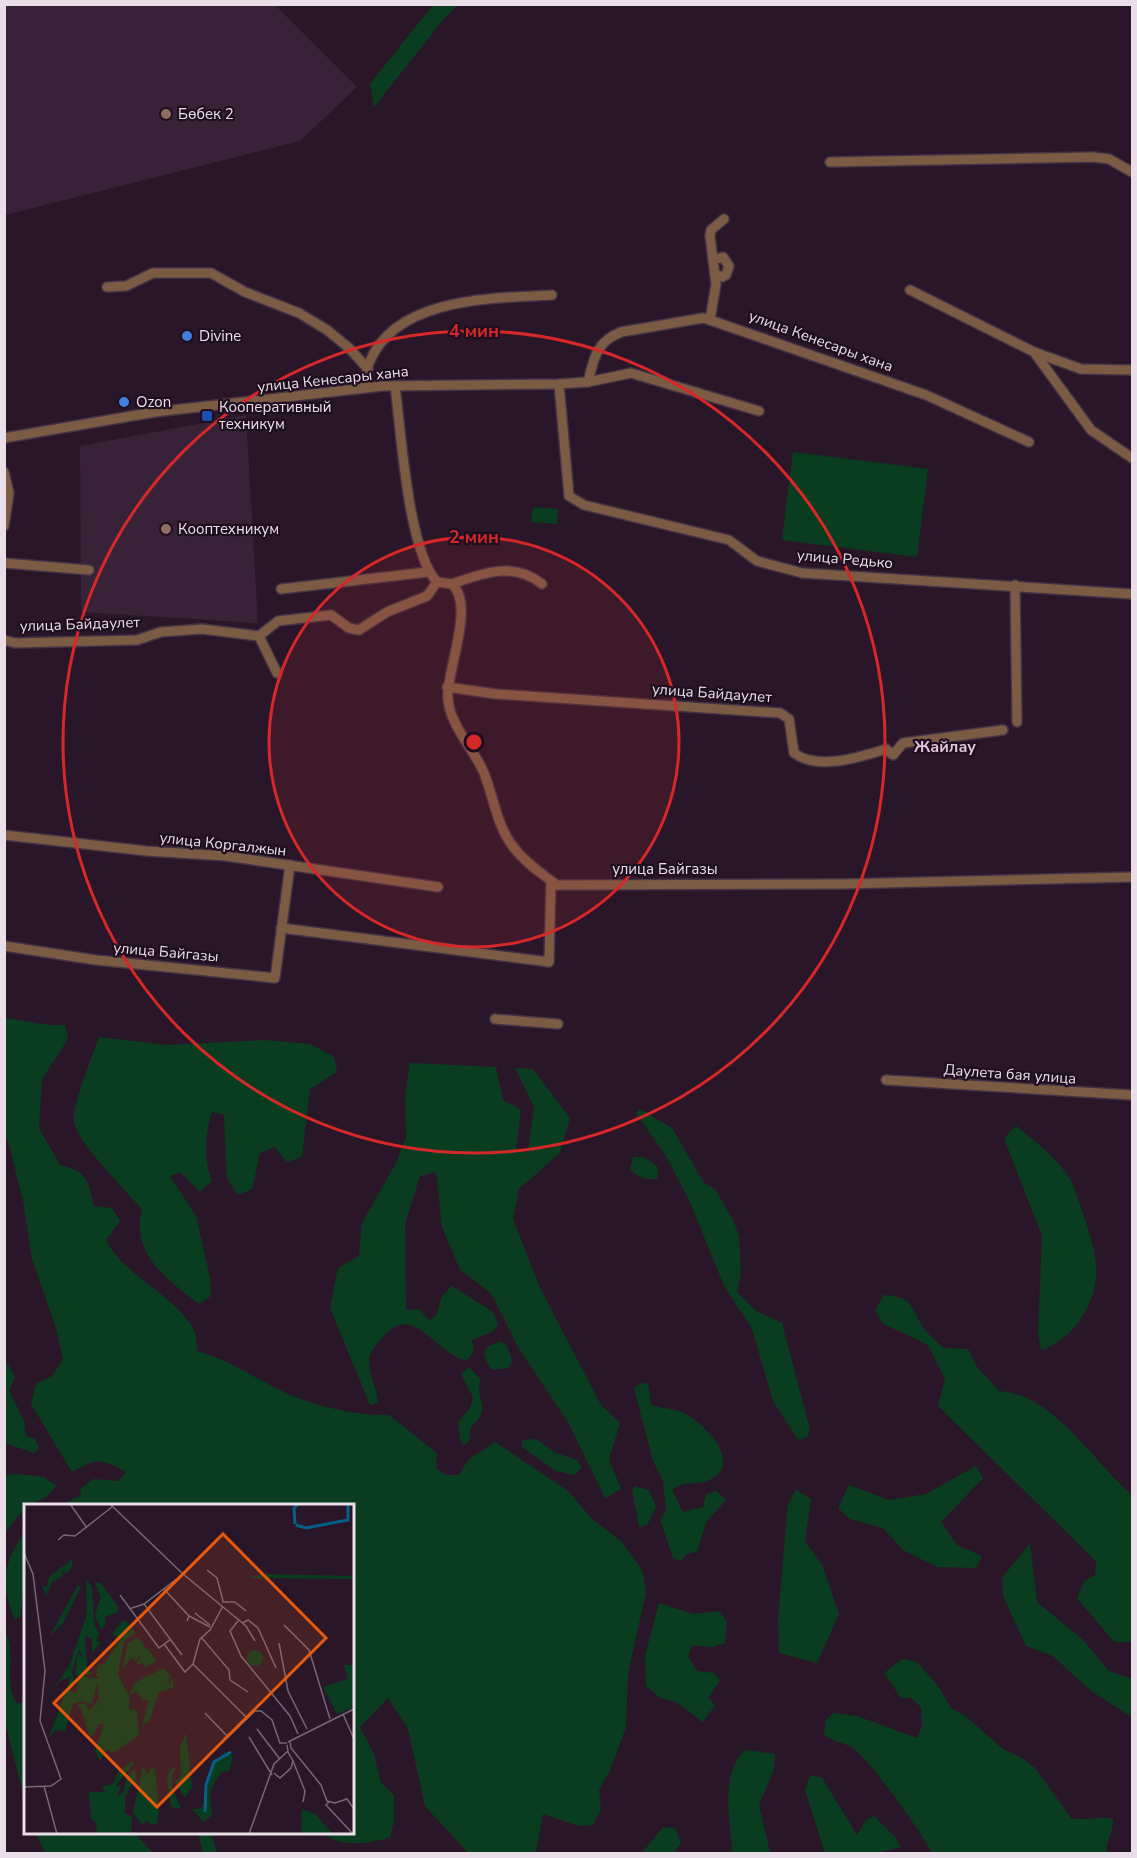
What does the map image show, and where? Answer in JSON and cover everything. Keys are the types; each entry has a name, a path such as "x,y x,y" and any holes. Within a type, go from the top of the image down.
{"street":[{"path":"830,162 1093,157 1109,159 1132,172"},
{"path":"710,320 715,274 711,230 723,219"},
{"path":"713,260 723,257 729,266 726,275 722,277 715,274"},
{"path":"107,287 126,286 153,273 211,273 245,292 299,314 327,330 349,348 368,369"},
{"path":"910,290 1034,352 1081,369 1132,370"},
{"path":"364,388 370,361 385,338 401,325 443,306 481,299 552,295"},
{"name":"улица Кенесары хана","path":"588,382 596,350 609,337 621,332 703,318 926,395 1029,442"},
{"path":"1034,352 1091,430 1132,458"},
{"name":"улица Кенесары хана","path":"4,438 155,411 364,388 559,384 588,382 631,373 759,411"},
{"name":"улица Редько","path":"559,384 567,450 568,496 584,505 729,540 757,561 802,573 1132,594"},
{"path":"395,386 409,500 428,572 437,582 452,584 484,572 507,570 530,574 542,584"},
{"path":"4,472 9,492 4,526"},
{"path":"4,563 89,570"},
{"path":"281,589 428,572"},
{"path":"277,672 259,636 278,621 331,615 349,628 359,630 387,612 427,596 437,582"},
{"path":"281,928 549,962 551,881 515,850 507,838 484,774 448,703 447,687 458,649 460,626 459,597 452,584"},
{"path":"1015,585 1017,722"},
{"name":"улица Байдаулет","path":"4,640 15,643 74,639 137,640 161,632 202,629 259,636"},
{"name":"улица Байдаулет","path":"447,687 496,694 780,713 789,719 794,753 799,757 836,763 886,749 893,755 903,743 1003,730"},
{"name":"улица Коргалжын","path":"4,835 147,851 226,856 438,887"},
{"name":"улица Байгазы","path":"4,946 96,960 275,978 290,866"},
{"name":"улица Байгазы","path":"551,881 557,885 841,884 1132,877"},
{"path":"495,1019 558,1024"},
{"name":"Даулета бая улица","path":"886,1080 1132,1095"}],"shaded area":[{"name":"Бөбек 2","path":"4,5 275,5 357,87 300,141 5,215"},
{"name":"Кооптехникум","path":"246,415 258,623 81,612 80,446"}],"green space":[{"path":"433,5 458,5 442,21 374,107 370,84"},
{"path":"793,452 928,469 917,557 782,540"},
{"path":"533,507 558,509 557,524 531,522"},
{"path":"5,1018 49,1025 65,1025 68,1039 42,1079 39,1128 60,1165 76,1171 85,1178 94,1206 112,1208 120,1221 106,1240 114,1253 136,1275 184,1315 194,1330 197,1351 211,1355 285,1393 308,1402 356,1413 389,1415 437,1453 436,1468 446,1475 459,1475 468,1460 495,1442 568,1491 592,1519 621,1541 642,1570 646,1592 628,1673 626,1727 609,1773 599,1789 601,1809 593,1825 579,1826 543,1814 536,1853 468,1853 425,1806 408,1729 388,1698 360,1727 374,1754 381,1783 394,1795 394,1821 390,1837 346,1843 324,1834 354,1834 354,1504 64,1504 81,1495 80,1489 93,1479 119,1481 126,1472 104,1462 93,1462 72,1472 31,1404 36,1384 52,1376 63,1359 56,1328 32,1259 23,1201 8,1140 5,1140"},
{"path":"99,1037 168,1045 264,1040 310,1044 334,1057 337,1072 310,1089 302,1157 287,1162 275,1147 260,1153 252,1189 238,1195 227,1178 224,1115 212,1112 206,1147 207,1164 212,1181 200,1192 180,1172 170,1176 196,1216 210,1278 211,1296 199,1304 154,1264 141,1239 142,1209 93,1154 77,1131 74,1122 76,1105"},
{"path":"410,1063 496,1067 503,1100 521,1110 516,1148 528,1153 534,1107 515,1068 533,1069 570,1118 560,1153 519,1189 513,1219 540,1288 601,1405 620,1423 609,1459 621,1489 605,1498 569,1424 518,1347 491,1293 460,1270 442,1227 436,1172 420,1176 405,1224 406,1310 419,1309 429,1320 436,1316 442,1296 452,1286 493,1312 498,1324 494,1331 472,1340 474,1351 467,1360 456,1357 416,1327 405,1324 394,1327 378,1342 370,1354 369,1366 378,1403 370,1405 330,1308 338,1268 359,1256 362,1223 396,1163 406,1137 405,1097"},
{"path":"640,1109 672,1128 704,1183 715,1189 734,1222 739,1236 741,1274 737,1292 756,1311 782,1323 810,1430 807,1437 798,1440 773,1401 752,1329 724,1286 690,1202 666,1156 636,1113"},
{"path":"1016,1126 1053,1158 1071,1181 1089,1230 1096,1264 1093,1291 1082,1316 1064,1337 1041,1350 1038,1333 1042,1236 1004,1138"},
{"path":"633,1157 644,1158 655,1165 658,1168 657,1179 642,1178 633,1172 630,1169"},
{"path":"884,1295 906,1300 925,1330 944,1348 968,1349 977,1367 999,1391 1019,1395 1038,1404 1055,1417 1132,1495 1132,1642 1114,1642 1077,1598 1085,1580 1095,1575 1096,1561 938,1406 945,1379 928,1345 882,1323 875,1310"},
{"path":"502,1341 508,1348 512,1361 508,1368 492,1370 486,1362 484,1352 489,1346"},
{"path":"5,1360 15,1376 9,1391 24,1421 26,1436 35,1439 39,1448 34,1453 5,1443"},
{"path":"469,1367 480,1379 482,1409 471,1427 469,1441 464,1445 460,1440 458,1422 470,1408 473,1397 461,1374"},
{"path":"641,1383 648,1384 651,1404 679,1411 691,1417 710,1434 722,1455 723,1465 718,1474 707,1481 684,1484 672,1490 683,1512 703,1507 706,1494 716,1491 726,1500 706,1522 697,1552 686,1554 681,1561 673,1558 660,1520 666,1510 663,1481 653,1461 634,1388"},
{"path":"536,1439 556,1453 577,1460 582,1467 575,1475 556,1471 522,1447 522,1440"},
{"path":"976,1466 983,1478 941,1522 957,1545 982,1556 976,1568 937,1567 903,1550 883,1528 850,1519 838,1508 849,1485 889,1500 926,1494"},
{"path":"5,1475 44,1477 56,1486 45,1498 31,1504 24,1504 24,1509 5,1533"},
{"path":"635,1486 649,1490 656,1507 647,1525 639,1527 632,1490"},
{"path":"796,1490 811,1499 805,1541 823,1567 839,1614 817,1663 779,1653 778,1618 788,1504"},
{"path":"24,1533 24,1583 20,1617 15,1620 7,1596 6,1574 17,1543"},
{"path":"1030,1543 1037,1602 1082,1639 1109,1671 1132,1679 1132,1717 1091,1691 1053,1656 1026,1646 1003,1596 1002,1578"},
{"path":"659,1603 693,1614 718,1611 727,1621 725,1643 712,1647 692,1645 688,1656 697,1671 714,1673 720,1680 708,1698 715,1705 703,1722 676,1702 660,1698 646,1686 645,1656"},
{"path":"4,1630 10,1648 10,1677 13,1695 17,1704 24,1701 24,1798 5,1722"},
{"path":"902,1659 917,1662 938,1686 951,1708 964,1715 1003,1749 1020,1757 1035,1768 1071,1818 1113,1819 1107,1853 932,1853 896,1798 862,1756 853,1748 824,1734 826,1720 833,1713 857,1716 917,1738 922,1725 921,1707 911,1698 901,1698 884,1673"},
{"path":"745,1750 775,1754 774,1769 759,1805 770,1853 732,1853 729,1785 737,1760"},
{"path":"810,1775 822,1778 857,1835 866,1820 874,1816 895,1837 901,1847 877,1853 825,1853 805,1790"},
{"path":"663,1827 675,1828 681,1843 673,1853 642,1853"},
{"path":"36,1834 135,1834 153,1853 46,1853"},
{"path":"198,1834 211,1834 217,1853 203,1853"}],"place":[{"name":"Бөбек 2","path":"166,114"},
{"name":"Divine","path":"187,336"},
{"name":"Ozon","path":"124,402"},
{"name":"Кооперативный техникум","path":"207,416"},
{"name":"Кооптехникум","path":"166,529"}],"district":[{"name":"Жайлау","path":"945,747"}]}
